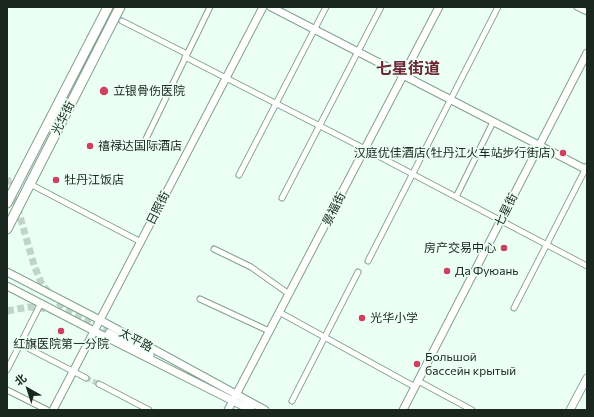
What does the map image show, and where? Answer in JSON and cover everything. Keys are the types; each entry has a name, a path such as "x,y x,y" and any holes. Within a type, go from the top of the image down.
{"highway":[{"name":"光华街","path":"7,203 108,7"},
{"name":"光华街","path":"7,229 120,7"}],"street":[{"path":"143,145 210,7"},
{"name":"日照街","path":"53,410 263,7"},
{"path":"271,7 493,122 586,168 514,308"},
{"path":"240,174 326,7"},
{"path":"282,198 381,7"},
{"name":"景福街","path":"228,410 439,7"},
{"path":"368,261 498,7"},
{"path":"577,7 587,12"},
{"path":"122,21 226,78 587,266"},
{"name":"七星街","path":"403,410 587,53"},
{"path":"456,197 493,122"},
{"path":"30,184 141,242"},
{"path":"214,249 251,267 288,294"},
{"name":"太平路","path":"7,272 100,320 228,390 234,398 251,410"},
{"path":"292,401 358,272"},
{"name":"太平路","path":"7,286 94,332 224,397 234,398 265,410"},
{"path":"200,299 269,331"},
{"path":"7,370 41,303"},
{"path":"279,312 325,338 416,384 472,410"},
{"path":"224,397 213,388 110,332 215,386 228,390"},
{"path":"20,344 86,378"},
{"path":"570,410 587,378"},
{"path":"99,384 149,410"},
{"path":"7,390 46,410"}],"tunnel":[{"path":"7,178 15,199 34,265 42,285 64,308 111,331"},
{"path":"7,311 28,307 52,309"},
{"path":"86,378 99,384"}],"place":[{"name":"立银骨伤医院","path":"104,91"},
{"name":"禧禄达国际酒店","path":"90,146"},
{"name":"汉庭优佳酒店(牡丹江火车站步行街店)","path":"563,153"},
{"name":"牡丹江饭店","path":"56,180"},
{"name":"房产交易中心","path":"504,248"},
{"name":"Да Фуюань","path":"447,271"},
{"name":"光华小学","path":"362,318"},
{"name":"红旗医院第一分院","path":"61,331"},
{"name":"Большой бассейн крытый","path":"417,364"}],"district":[{"name":"七星街道","path":"408,69"}]}
